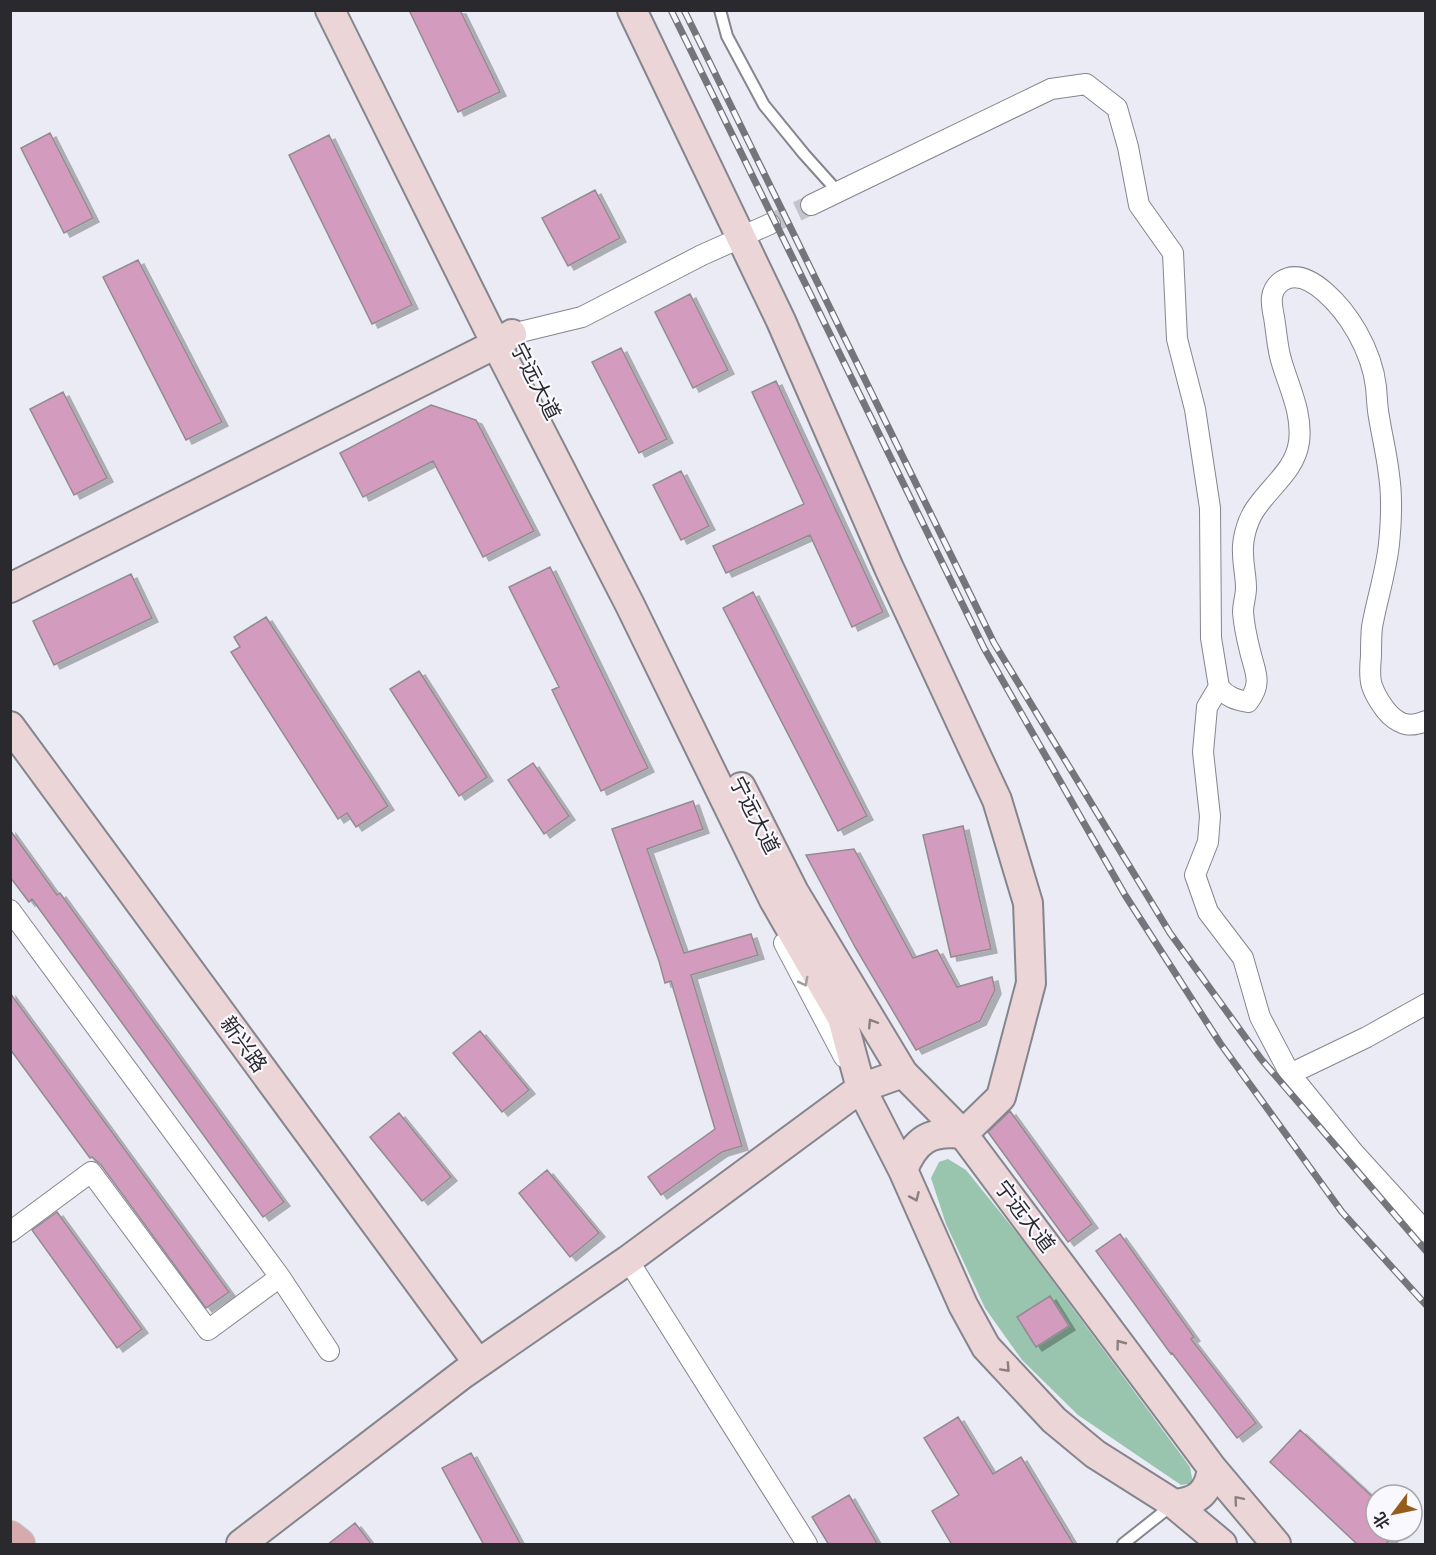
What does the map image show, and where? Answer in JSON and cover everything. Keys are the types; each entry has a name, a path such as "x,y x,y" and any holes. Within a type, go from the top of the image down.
{"main road":[{"name":"宁远大道","path":"330,10 636,615 774,900 842,1018 861,1088 903,1170 963,1305 986,1347 1054,1420 1095,1455 1174,1504 1222,1545"},
{"name":"宁远大道","path":"352,10 498,342 794,892 903,1073 963,1134 1212,1468 1276,1545"},
{"path":"632,10 781,321 889,568 997,800 1028,903 1031,983 1001,1097 963,1134 948,1132 932,1135 919,1143 909,1155 903,1170"},
{"path":"10,588 498,342"},
{"name":"新兴路","path":"10,726 470,1369"},
{"name":"新兴路","path":"10,752 470,1369"},
{"path":"241,1545 470,1369 628,1260 861,1088 903,1073"},
{"path":"1174,1504 1186,1503 1197,1498 1205,1490 1212,1468"},
{"path":"10,1537 19,1545"}],"street":[{"name":"宁远大道","path":"315,10 498,342"},
{"path":"811,205 1051,89 1086,84 1117,108 1128,147 1139,205 1173,253 1178,339 1195,409 1210,508 1211,638 1219,687 1235,700 1248,702 1255,693 1257,678 1255,664 1250,653 1243,612 1246,588 1242,550 1253,512 1269,489 1289,468 1296,456 1299,442 1300,429 1295,399 1280,356 1271,302 1274,288 1284,280 1296,276 1309,280 1341,308 1368,355 1376,385 1390,491 1389,546 1372,629 1370,674 1372,686 1386,711 1396,720 1410,726 1425,721"},
{"path":"498,342 582,317 729,243"},
{"path":"1219,687 1207,707 1203,752 1210,816 1208,842 1195,875 1208,912 1243,958 1260,1017 1290,1074 1354,1153 1425,1232"},
{"path":"10,910 280,1277 329,1351"},
{"path":"1290,1074 1367,1037 1425,1004"},
{"path":"10,1232 91,1172 208,1330 280,1277"},
{"path":"628,1260 807,1545"}],"lane":[{"path":"720,10 727,36 764,105 838,192"},
{"path":"1123,1545 1174,1504"}],"green space":[{"path":"948,1159 966,1170 1020,1237 1190,1467 1193,1483 1181,1485 1078,1415 1022,1360 985,1308 946,1224 931,1178 939,1162"}],"building":[{"path":"409,10 460,10 500,92 458,112"},
{"path":"50,133 93,218 64,233 21,148"},
{"path":"329,135 412,305 372,324 289,155"},
{"path":"595,190 620,238 568,266 542,218"},
{"path":"138,260 222,422 186,440 103,277"},
{"path":"690,294 728,370 693,388 655,312"},
{"path":"621,348 667,439 639,453 592,362"},
{"path":"776,381 883,612 852,627 810,535 726,573 713,546 804,504 752,392"},
{"path":"63,392 107,478 74,495 30,409"},
{"path":"431,405 476,420 534,531 483,557 433,461 363,497 340,453"},
{"path":"681,471 709,526 681,540 653,485"},
{"path":"550,567 648,768 601,791 552,690 559,687 509,587"},
{"path":"131,574 152,618 54,665 33,621"},
{"path":"753,592 867,816 838,831 723,608"},
{"path":"266,617 388,806 356,827 347,813 338,819 231,652 240,647 234,637"},
{"path":"419,671 487,777 459,796 390,689"},
{"path":"533,763 569,816 544,834 508,780"},
{"path":"693,801 703,829 647,849 684,953 751,934 758,955 691,975 742,1146 722,1152 661,1195 648,1177 715,1129 671,981 665,983 612,829"},
{"path":"963,826 991,949 951,957 923,835"},
{"path":"10,830 57,895 60,893 284,1202 263,1217 32,899 29,902 10,877"},
{"path":"854,849 913,958 937,950 957,987 992,977 995,990 980,1021 916,1050 855,947 806,855"},
{"path":"10,993 229,1292 206,1308 101,1165 92,1157 90,1158 10,1049"},
{"path":"480,1031 529,1090 502,1112 453,1053"},
{"path":"1010,1111 1092,1224 1068,1242 988,1132"},
{"path":"399,1113 451,1177 422,1201 370,1137"},
{"path":"547,1170 599,1233 570,1257 519,1193"},
{"path":"57,1212 142,1329 117,1348 32,1230"},
{"path":"1120,1234 1194,1337 1191,1339 1256,1423 1237,1438 1171,1354 1096,1251"},
{"path":"1050,1296 1069,1326 1036,1347 1017,1317"},
{"path":"958,1417 993,1474 1021,1457 1074,1545 952,1545 932,1511 959,1495 924,1438"},
{"path":"1300,1430 1364,1489 1364,1543 1387,1543 1385,1545 1358,1545 1270,1462"},
{"path":"471,1453 521,1545 484,1545 442,1468"},
{"path":"849,1495 878,1545 829,1545 812,1517"},
{"path":"355,1523 372,1545 327,1545"}],"tunnel":[{"path":"770,224 811,205"}],"railway":[{"path":"671,10 984,648 1125,895 1220,1043 1342,1212 1426,1305"},
{"path":"684,10 994,643 1170,933 1261,1059 1426,1251"}]}
